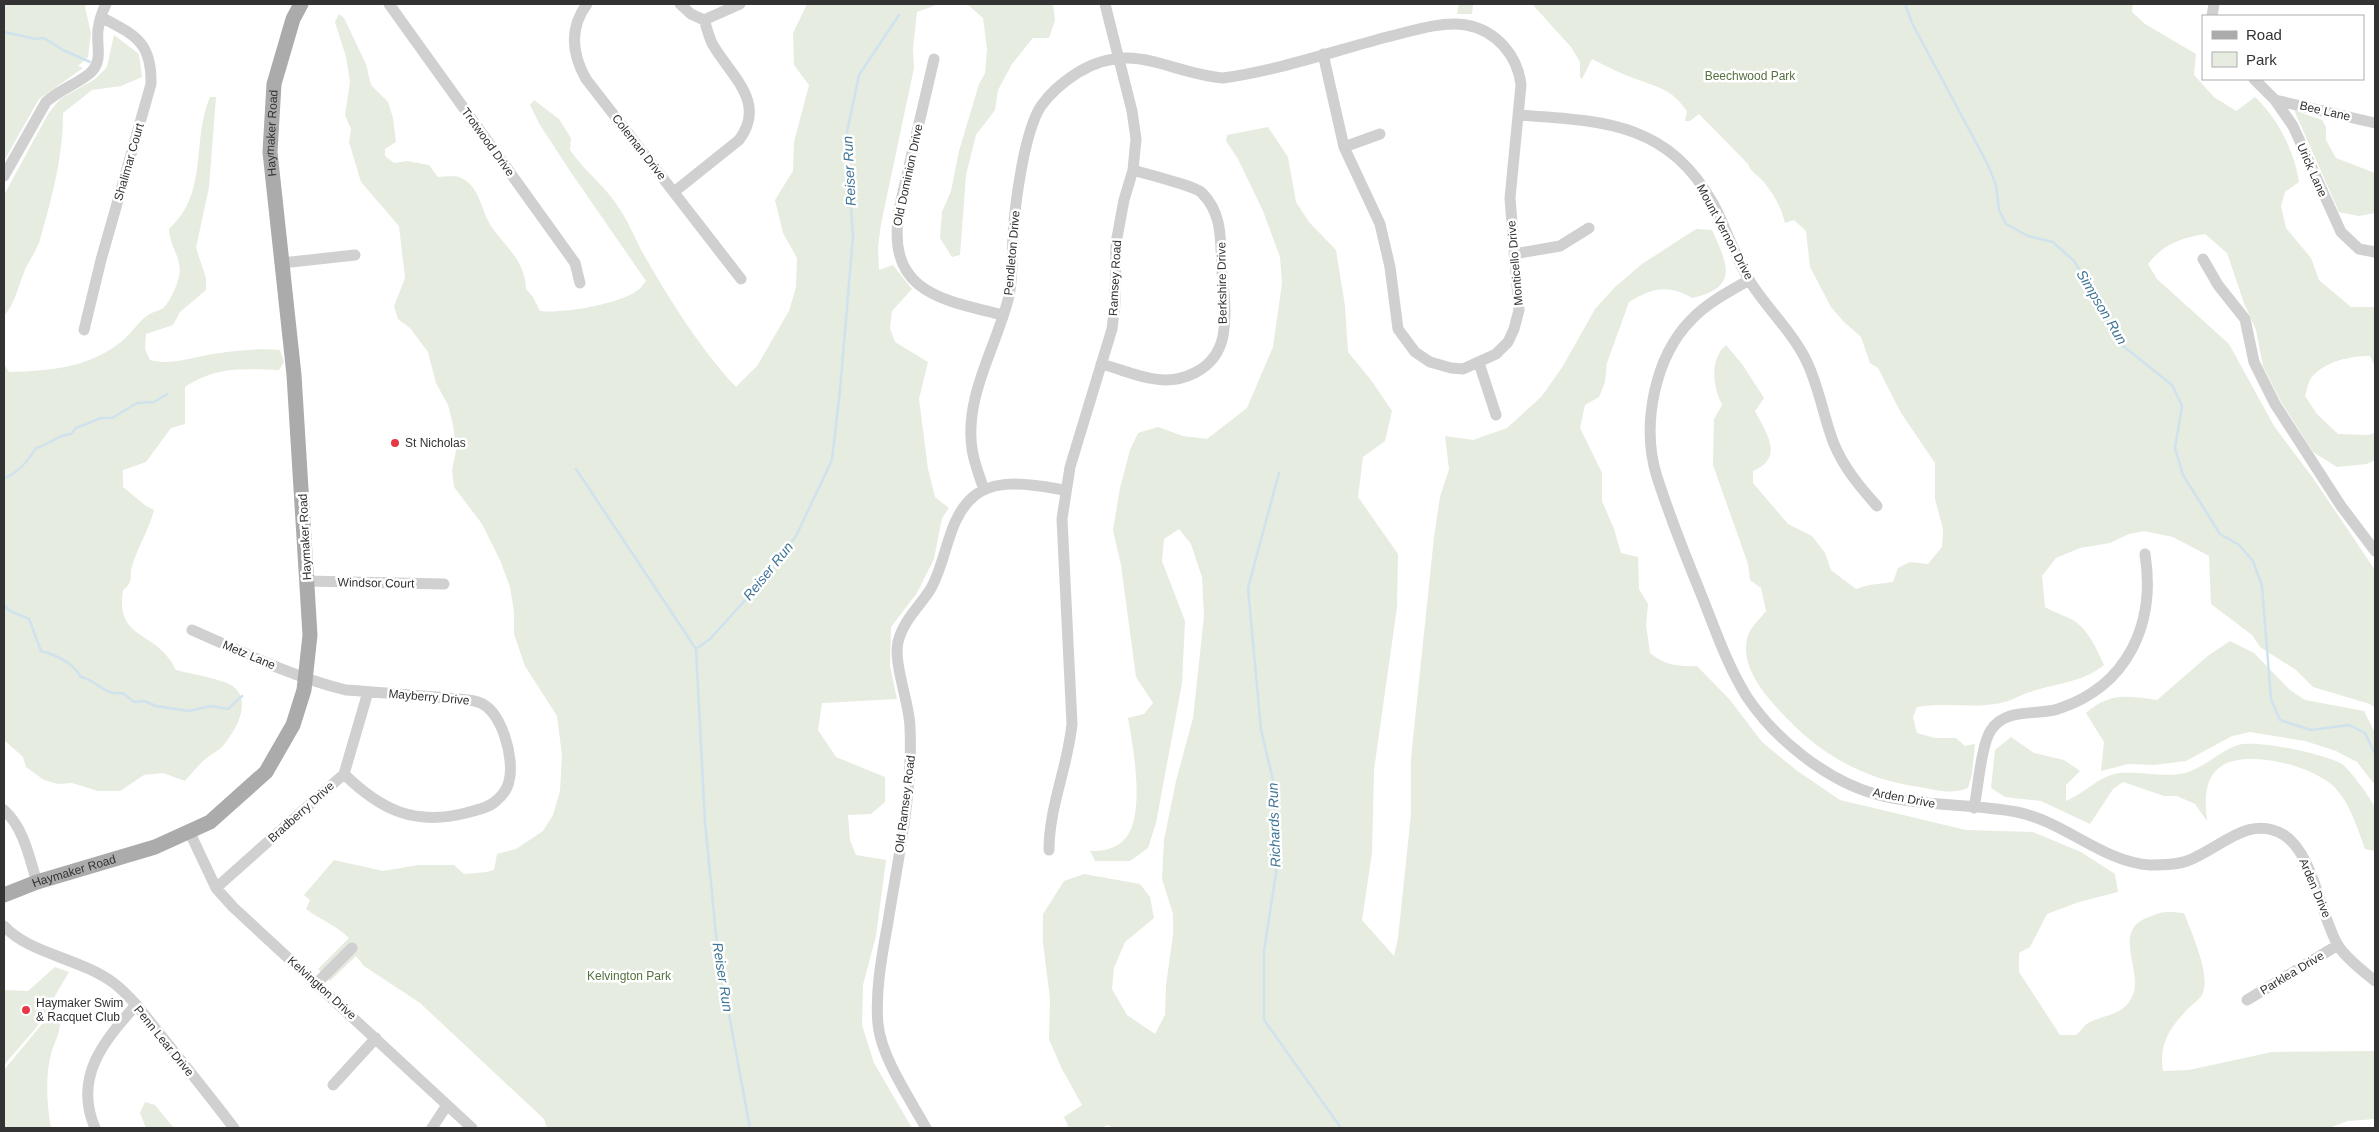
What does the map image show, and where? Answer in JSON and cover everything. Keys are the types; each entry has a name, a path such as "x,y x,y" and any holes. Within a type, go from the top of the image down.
{"main road":[{"name":"Haymaker Road","path":"4,895 37,882 155,847 190,833 210,822 266,772 293,725 306,679 310,635 294,375 270,152 274,84 293,19 300,4"}],"street":[{"path":"4,176 46,102 56,93 89,74 96,66 99,60 98,31 106,4"},
{"name":"Trotwood Drive","path":"389,4 574,263 580,283"},
{"name":"Coleman Drive","path":"587,4 575,27 573,47 579,66 586,79 741,279"},
{"path":"674,192 739,140 747,130 750,120 750,103 712,43 704,20 691,14 680,4"},
{"path":"704,20 740,4"},
{"name":"Ramsey Road","path":"1065,490 1074,451 1112,329 1116,304 1116,243 1124,200 1134,170 1136,139 1105,4"},
{"name":"Shalimar Court","path":"84,330 101,260 151,84 150,60 140,40 130,32 101,18"},
{"name":"Monticello Drive","path":"1118,58 1137,57 1205,76 1223,78 1426,27 1465,25 1482,30 1505,47 1520,71 1521,85 1510,198 1519,310 1508,342 1496,354 1463,369 1430,362 1415,352 1405,341 1398,329 1390,267 1380,224 1344,147 1322,54"},
{"name":"Pendleton Drive","path":"984,490 972,450 971,428 974,402 1009,294 1019,184 1028,142 1040,108 1058,86 1078,72 1118,58"},
{"name":"Old Dominion Drive","path":"934,59 895,229 897,250 904,268 929,293 952,303 1003,315"},
{"name":"Urick Lane","path":"2255,80 2275,100 2293,126 2341,232 2359,249 2375,252"},
{"name":"Bee Lane","path":"2275,100 2375,122"},
{"name":"Mount Vernon Drive","path":"1519,115 1606,123 1626,128 1660,143 1680,160 1700,184 1714,206 1727,238 1749,280 1786,326 1805,358 1823,404 1834,443 1845,466 1877,506"},
{"path":"1344,147 1380,134"},
{"name":"Berkshire Drive","path":"1102,364 1150,378 1173,380 1198,373 1214,357 1222,337 1224,303 1221,232 1215,211 1200,191 1134,170"},
{"path":"1514,254 1560,246 1589,228"},
{"path":"282,263 355,255"},
{"path":"2203,259 2218,285 2245,319 2254,362 2274,404 2340,506 2375,551"},
{"name":"Arden Drive","path":"1749,280 1692,318 1678,337 1658,377 1652,405 1651,439 1653,465 1678,540 1713,628 1747,696 1772,728 1807,758 1836,777 1872,794 1922,804 2016,812 2058,825 2126,861 2151,865 2177,864 2191,860 2235,833 2256,828 2270,829 2286,836 2294,845 2307,866 2338,945 2375,981"},
{"path":"1479,363 1496,415"},
{"name":"Old Ramsey Road","path":"926,1128 889,1060 878,1026 882,956 908,790 911,753 910,720 898,658 898,644 901,633 930,589 955,525 965,505 984,490 1003,485 1065,490"},
{"path":"1050,850 1049,832 1070,744 1072,724 1062,538 1065,490"},
{"path":"1974,808 1986,743 1991,729 2013,715 2057,710 2082,699 2113,675 2136,644 2147,607 2148,576 2145,554"},
{"name":"Windsor Court","path":"307,581 444,584"},
{"name":"Metz Lane","path":"192,630 306,679"},
{"name":"Mayberry Drive","path":"306,679 346,690 479,702 488,707 498,718 504,732 510,781 497,801 486,808 432,819 416,818 387,807 362,792 344,774"},
{"name":"Bradberry Drive","path":"216,888 344,774 368,692"},
{"path":"4,810 13,818 21,834 37,882"},
{"name":"Kelvington Drive","path":"190,833 216,888 233,907 472,1128"},
{"name":"Penn Lear Drive","path":"4,926 12,935 30,945 85,966 115,984 136,1005 234,1128"},
{"name":"Parklea Drive","path":"2246,1000 2338,945"},
{"path":"316,983 352,948"},
{"path":"95,1128 88,1100 90,1078 96,1057 109,1036 136,1005"},
{"path":"333,1085 376,1038"},
{"path":"432,1128 447,1105"}],"green space":[{"path":"4,4 87,4 85,7 91,33 88,57 78,66 83,68 39,99 4,161"},
{"name":"Kelvington Park","path":"807,4 939,4 917,12 913,48 914,68 881,224 878,247 879,270 893,265 912,289 892,311 890,328 895,342 928,362 919,399 928,469 935,497 949,508 942,518 934,559 917,593 891,627 890,666 897,699 822,703 818,730 836,757 885,777 885,802 871,814 848,815 850,840 856,855 886,860 876,936 863,985 862,1025 874,1063 912,1128 547,1128 544,1119 420,1003 364,966 356,956 330,981 318,969 349,938 306,909 310,900 304,895 334,860 383,871 418,865 454,865 464,874 494,870 497,854 516,849 543,831 553,815 560,791 562,755 557,716 525,666 514,634 514,612 510,587 500,560 482,524 454,487 452,470 456,451 448,405 436,383 428,352 410,328 398,319 394,306 405,278 399,226 361,182 349,142 351,129 345,115 350,82 346,57 335,22 339,14 344,18 366,64 371,85 388,102 393,118 396,142 385,149 385,156 394,163 407,161 429,165 438,177 456,177 467,182 476,193 491,226 518,262 525,279 526,289 533,297 540,311 550,312 590,307 618,300 639,289 646,281 570,171 540,125 530,105 534,100 559,119 571,138 570,150 615,202 675,306 710,357 736,387 757,366 789,311 796,287 797,258 783,233 775,200 793,171 794,142 809,85 794,65 793,33"},
{"path":"967,4 1053,4 1055,20 1049,38 1033,38 1012,64 998,90 995,110 976,135 966,175 960,255 952,257 940,238 942,212 951,191 959,151 979,84 985,73 987,49 983,18"},
{"path":"1459,4 1473,4 1472,14 1457,14"},
{"name":"Beechwood Park","path":"1532,4 2133,4 2132,12 2145,24 2196,54 2194,75 2214,97 2236,111 2255,97 2271,114 2278,125 2294,159 2297,171 2299,182 2285,192 2281,206 2286,228 2311,258 2319,280 2351,307 2375,307 2375,367 2370,356 2347,358 2331,363 2312,377 2305,396 2317,414 2338,434 2368,435 2375,433 2375,460 2367,464 2337,467 2313,452 2280,400 2263,366 2256,330 2244,303 2227,253 2205,234 2173,243 2160,251 2148,264 2157,279 2229,344 2274,426 2313,478 2375,570 2375,708 2370,704 2313,687 2296,670 2260,647 2252,635 2211,604 2209,556 2173,537 2144,531 2129,534 2110,543 2080,548 2056,558 2042,576 2045,607 2074,620 2081,626 2093,642 2104,665 2087,676 2030,692 2001,703 1917,707 1913,717 1917,733 1935,738 1956,738 1965,746 1975,744 1972,774 1968,788 1944,791 1896,783 1875,777 1855,768 1819,747 1771,701 1761,688 1749,665 1746,648 1748,635 1766,611 1761,588 1750,580 1748,564 1713,465 1714,419 1722,405 1716,390 1714,374 1717,358 1726,345 1742,364 1764,398 1755,411 1768,436 1771,452 1763,466 1753,471 1753,483 1788,524 1812,536 1825,553 1831,570 1856,589 1869,585 1893,582 1898,568 1910,562 1928,564 1942,547 1943,529 1935,499 1935,463 1901,413 1878,368 1870,363 1861,337 1831,307 1810,267 1806,231 1794,220 1785,223 1777,201 1763,181 1699,114 1690,121 1685,121 1687,111 1676,98 1666,91 1592,59 1582,79 1580,77 1580,62 1571,47"},
{"path":"114,35 139,54 142,77 121,86 92,90 63,113 59,162 53,193 40,240 13,301 4,316 4,195 48,114 60,99 95,79 107,67"},
{"path":"210,97 216,97 209,187 196,248 206,278 206,290 180,312 173,325 146,334 145,349 150,360 164,362 234,351 280,350 284,362 279,370 230,370 208,375 185,387 185,424 171,428 146,462 123,470 123,487 146,506 154,510 132,566 129,585 123,590 122,607 125,619 131,627 168,657 176,670 224,682 235,688 242,702 242,710 236,726 227,741 220,749 203,761 185,781 163,773 144,775 120,791 98,791 72,783 58,784 44,780 26,767 23,757 4,740 4,364 9,372 39,371 82,363 108,351 121,342 144,318 162,309 167,304 176,286 180,268 169,229 181,215 190,200 195,183 204,114"},
{"path":"2294,110 2322,120 2326,127 2326,140 2336,158 2375,173 2375,213 2359,216 2339,212"},
{"path":"1268,127 1288,157 1296,202 1309,222 1336,250 1345,306 1348,352 1371,380 1392,411 1385,441 1363,457 1358,497 1398,554 1397,607 1374,770 1372,853 1362,920 1394,956 1398,938 1411,814 1411,758 1434,537 1440,497 1449,469 1445,436 1473,440 1507,428 1542,396 1563,366 1595,309 1615,287 1642,264 1696,229 1712,230 1725,264 1726,273 1723,281 1717,288 1707,294 1692,298 1668,289 1660,289 1629,302 1607,363 1605,382 1599,397 1585,405 1580,428 1602,473 1602,501 1614,529 1621,553 1638,557 1639,589 1648,604 1646,625 1650,653 1672,664 1697,666 1730,700 1762,742 1796,770 1840,800 1966,830 2033,832 2081,852 2115,874 2118,892 2079,902 2047,914 2030,947 2019,953 2019,972 2060,1035 2076,1035 2088,1023 2119,1011 2128,1003 2135,987 2130,944 2131,934 2135,926 2144,919 2160,913 2184,913 2203,966 2204,987 2202,995 2179,1019 2166,1039 2162,1054 2163,1071 2189,1070 2272,1052 2375,1051 2375,1119 2348,1121 2329,1128 1112,1128 1109,1125 1098,1128 1069,1128 1064,1117 1082,1105 1061,1067 1049,1039 1050,999 1043,943 1043,914 1064,881 1084,874 1140,884 1150,897 1154,918 1125,942 1114,968 1112,989 1127,1015 1155,1034 1165,1015 1166,985 1173,935 1173,914 1162,879 1164,840 1176,781 1193,718 1204,616 1202,577 1191,544 1179,529 1164,539 1162,561 1185,621 1182,683 1156,823 1148,848 1130,861 1095,861 1090,851 1103,850 1115,846 1123,841 1130,831 1135,817 1136,782 1128,718 1144,714 1153,703 1136,677 1121,565 1113,530 1120,488 1130,450 1138,433 1158,427 1183,436 1207,439 1247,408 1273,347 1282,283 1280,257 1263,211 1238,159 1226,141 1227,135"},
{"path":"2230,641 2254,653 2290,690 2305,700 2364,711 2375,733 2375,785 2357,762 2336,751 2305,741 2250,732 2232,736 2186,761 2154,765 2128,764 2101,771 2104,742 2086,713 2103,702 2119,697 2157,700 2209,655"},
{"path":"2011,737 2034,753 2064,760 2080,771 2066,785 2066,801 2098,781 2119,773 2183,774 2238,745 2259,744 2274,746 2334,760 2346,767 2374,806 2376,815 2375,851 2365,849 2354,818 2346,803 2337,790 2328,782 2300,768 2266,760 2250,759 2235,761 2223,765 2216,770 2207,790 2207,821 2195,804 2177,796 2164,796 2123,782 2113,789 2090,824 2041,801 2005,797 1991,788 1995,750"},
{"name":"Haymaker Swim & Racquet Club","path":"55,967 69,972 36,1028 4,1065 4,990 28,991"},
{"path":"60,1020 49,1062 47,1081 51,1128 4,1128 4,1070 42,1024"},
{"path":"145,1102 155,1105 174,1128 146,1128 140,1113"}],"waterway":[{"name":"Simpson Run","path":"1905,4 1912,23 1988,165 1996,185 1999,210 2006,224 2028,236 2053,242 2075,262 2122,345 2172,385 2182,406 2175,448 2183,475 2220,534 2239,545 2253,561 2262,586 2271,699 2280,720 2311,730 2349,725 2365,733 2375,754"},
{"name":"Reiser Run","path":"696,649 710,639 748,597 796,536 832,460 853,236 846,137 859,75 899,15"},
{"path":"4,32 36,39 44,38 63,50 90,62"},
{"path":"4,479 22,466 36,448 46,445 66,434 71,434 76,428 101,418 112,418 137,403 154,402 167,394"},
{"name":"Reiser Run","path":"576,469 696,649 705,822 718,955 750,1128"},
{"name":"Richards Run","path":"1279,473 1248,588 1261,730 1274,784 1276,873 1264,951 1264,1020 1341,1128"},
{"path":"4,605 10,611 29,619 41,651 64,660 81,677 111,692 123,693 134,702 144,701 156,706 189,711 211,706 228,709 242,696"}],"place":[{"name":"St Nicholas","path":"395,443"},
{"name":"Haymaker Swim & Racquet Club","path":"26,1010"}]}
